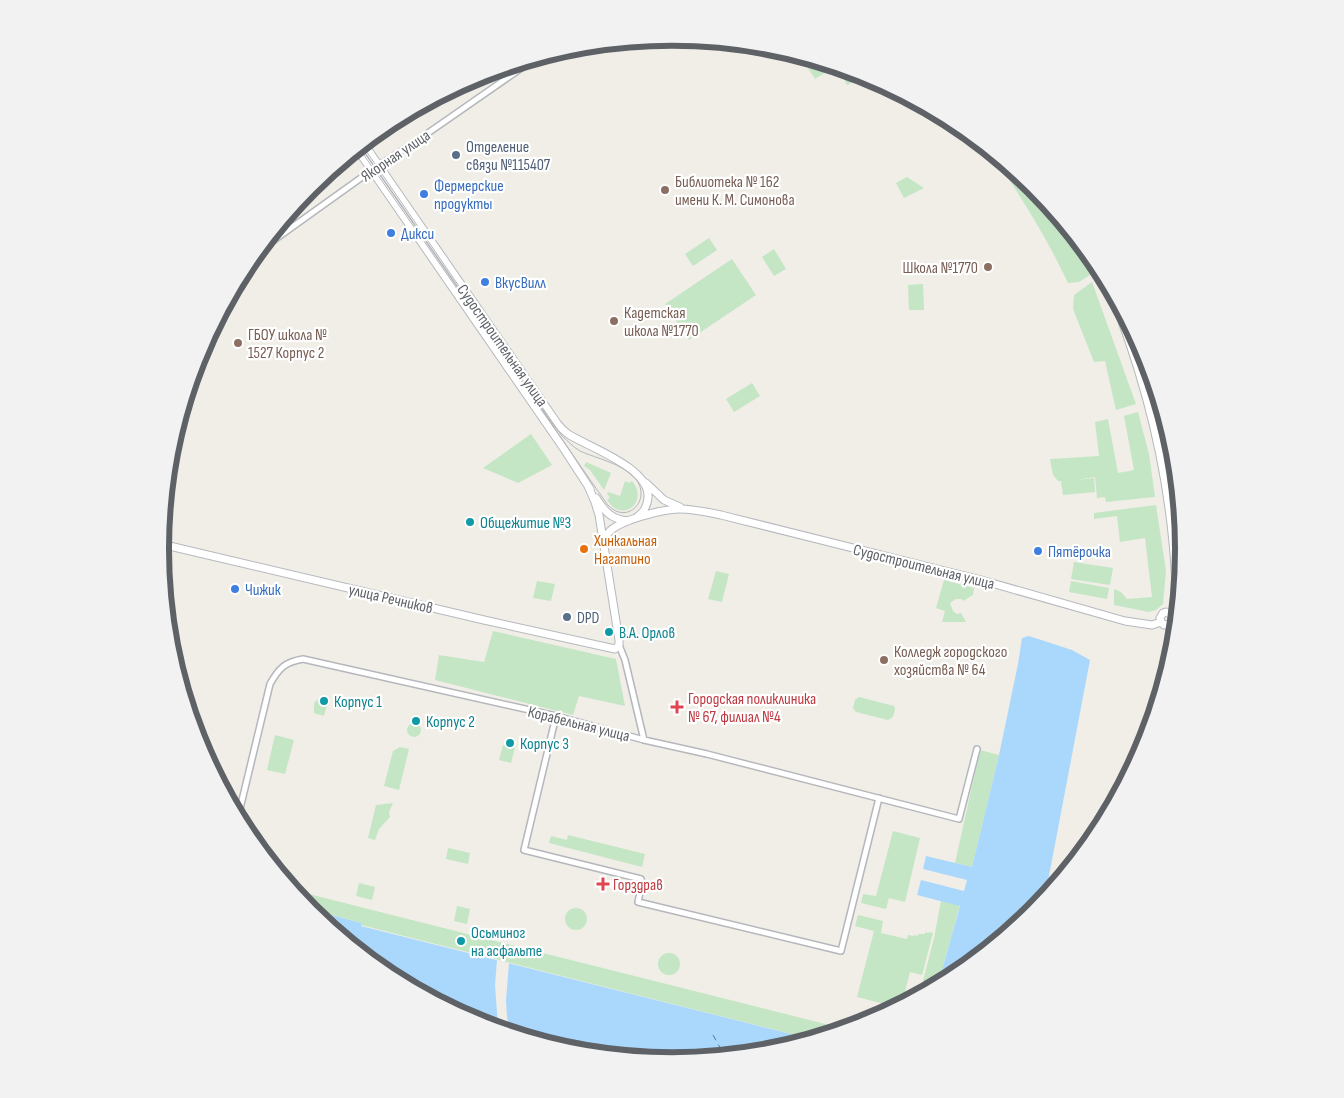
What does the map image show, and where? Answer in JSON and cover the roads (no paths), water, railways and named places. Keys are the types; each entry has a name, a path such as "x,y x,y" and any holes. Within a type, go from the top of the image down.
{"street":[{"name":"Якорная улица","path":"276,239 371,170 517,71"},
{"name":"Судостроительная улица","path":"368,149 557,423 573,437 613,457 630,469 664,500 687,509 721,515 981,580 1125,621 1152,625 1161,622 1162,613 1166,612 1170,614"},
{"name":"Судостроительная улица","path":"361,154 588,486"},
{"name":"Судостроительная улица","path":"1131,346 1145,392 1162,468 1170,516 1174,566"},
{"path":"564,449 566,440 573,437"},
{"path":"603,545 605,537 610,531 642,514 646,508 648,494 642,480"},
{"path":"588,486 608,514 621,520 632,520 668,510 687,509"},
{"path":"588,486 599,515 619,645 625,660 644,740"},
{"name":"улица Речников","path":"169,546 612,649 619,645"},
{"name":"Корабельная улица","path":"241,806 270,684 284,665 303,659 556,716 959,819 977,749"},
{"path":"556,716 524,850 641,879 638,902 841,951 879,798"}],"water":[{"path":"1029,636 1072,650 1090,660 1048,882 1003,927 978,948 941,973 960,906 917,895 921,880 964,891 967,880 923,869 926,856 972,867 999,755 1022,638"},
{"path":"327,914 361,923 361,926 798,1036 738,1047 672,1052 606,1047 542,1035 480,1013 450,1000 421,984 366,948"}],"tram line":[{"path":"362,153 607,504 622,513 635,508 641,494 640,486 635,478 616,465 580,451 562,436 366,150"}],"place":[{"name":"Отделение связи №115407","path":"456,155"},
{"name":"Библиотека № 162 имени К. М. Симонова","path":"665,190"},
{"name":"Фермерские продукты","path":"424,194"},
{"name":"Дикси","path":"391,233"},
{"name":"Школа №1770","path":"988,267"},
{"name":"ВкусВилл","path":"485,282"},
{"name":"Кадетская школа №1770","path":"614,321"},
{"name":"ГБОУ школа № 1527 Корпус 2","path":"238,343"},
{"name":"Общежитие №3","path":"470,522"},
{"name":"Хинкальная Нагатино","path":"584,549"},
{"name":"Пятёрочка","path":"1038,551"},
{"name":"Чижик","path":"235,589"},
{"name":"DPD","path":"567,617"},
{"name":"В.А. Орлов","path":"609,632"},
{"name":"Колледж городского хозяйства № 64","path":"884,660"},
{"name":"Корпус 1","path":"324,701"},
{"name":"Городская поликлиника № 67, филиал №4","path":"677,707"},
{"name":"Корпус 2","path":"416,721"},
{"name":"Корпус 3","path":"510,743"},
{"name":"Горздрав","path":"603,884"},
{"name":"Осьминог на асфальте","path":"461,941"}]}
